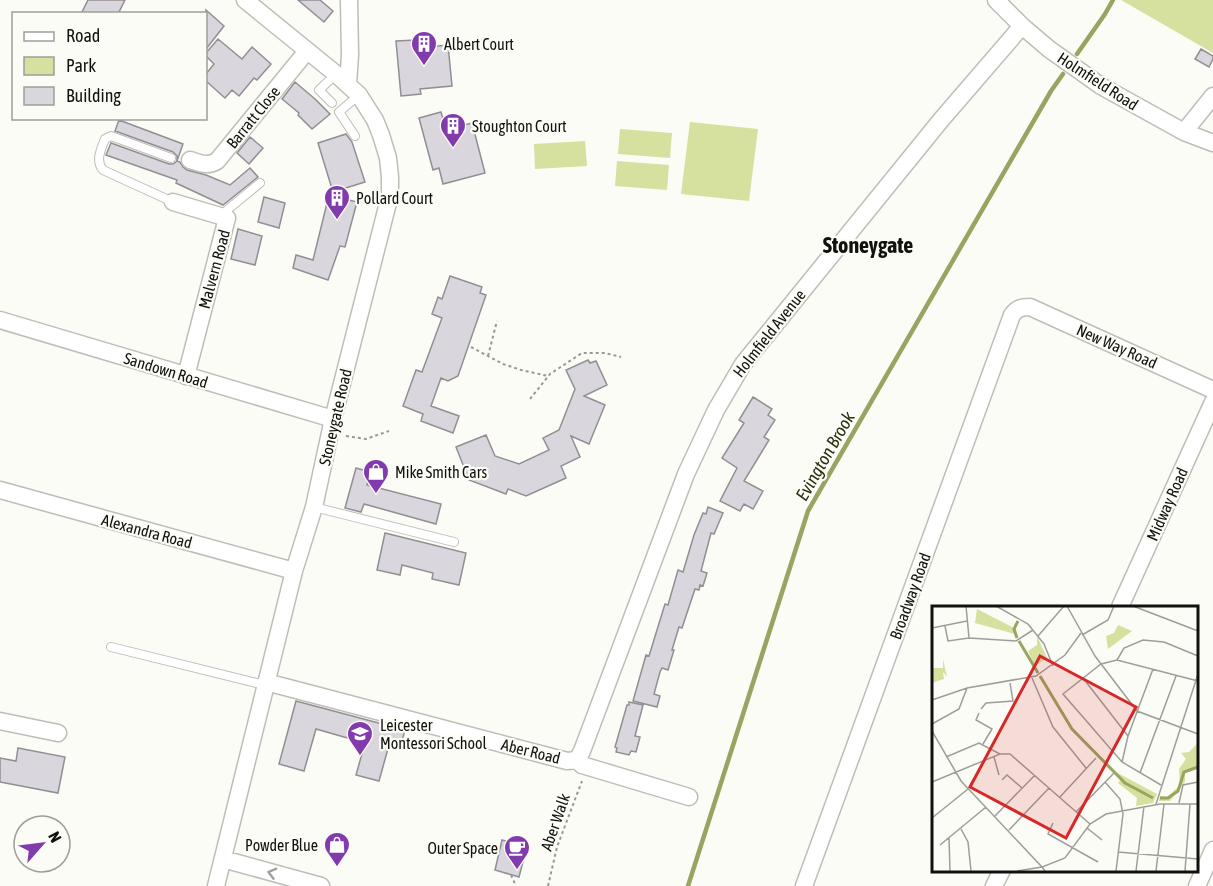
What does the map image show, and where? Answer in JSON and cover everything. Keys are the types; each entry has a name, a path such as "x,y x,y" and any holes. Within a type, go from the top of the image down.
{"street":[{"name":"Stoneygate Road","path":"216,886 294,571 314,507 331,426 390,195 388,158 375,120 348,84 245,0"},
{"path":"348,84 349,0"},
{"name":"Holmfield Road","path":"996,0 1049,49 1101,86 1184,132 1213,143"},
{"name":"Holmfield Avenue","path":"582,763 582,751 686,474 716,410 742,364 941,120 1022,26"},
{"name":"Barratt Close","path":"190,160 205,165 217,160 307,51"},
{"path":"1184,132 1213,96"},
{"name":"Malvern Road","path":"172,202 227,218 186,376"},
{"name":"New Way Road","path":"1019,308 1030,307 1213,390"},
{"name":"Broadway Road","path":"804,886 1012,315 1019,308"},
{"name":"Sandown Road","path":"0,320 186,376 331,426"},
{"name":"Midway Road","path":"1120,606 1213,402"},
{"name":"Alexandra Road","path":"0,490 294,571"},
{"name":"Aber Road","path":"266,683 582,763 689,797"},
{"path":"0,720 58,733"},
{"path":"1197,886 1213,850"},
{"path":"223,859 321,886"},
{"path":"994,886 1002,871"}],"lane":[{"path":"332,103 319,90 348,84 339,112 355,136"},
{"path":"171,158 111,136 105,139 98,164 103,170 172,202"},
{"path":"224,216 226,211 260,183"},
{"path":"314,507 454,542"},
{"path":"111,647 266,683"}],"path":[{"path":"488,356 497,321"},
{"path":"471,347 503,364 548,376"},
{"path":"530,399 548,376 582,353 605,353 621,357"},
{"path":"331,426 366,439 389,431"},
{"name":"Aber Walk","path":"548,886 582,763"},
{"path":"511,874 516,886"}],"green space":[{"path":"1121,0 1213,0 1213,53"},
{"path":"690,122 758,129 749,201 681,194"},
{"path":"620,129 672,133 670,158 618,154"},
{"path":"585,141 587,166 535,169 534,144"},
{"path":"617,161 669,165 667,190 615,186"}],"building":[{"path":"88,0 125,0 119,12 82,12"},
{"path":"298,0 320,0 333,11 324,22"},
{"path":"206,10 224,26 207,48 207,12"},
{"path":"218,39 242,59 252,47 271,64 257,80 254,78 239,96 232,90 225,98 207,82 207,73 214,64 207,57 207,52"},
{"name":"Albert Court","path":"416,40 417,48 448,45 452,86 420,89 421,94 401,96 396,41"},
{"path":"1201,49 1213,56 1209,67 1195,59"},
{"path":"295,82 330,114 312,129 298,115 299,113 282,99"},
{"name":"Stoughton Court","path":"441,112 446,130 472,123 485,173 443,184 439,168 433,170 419,118"},
{"path":"119,120 183,144 177,161 177,156 173,152 115,131"},
{"path":"346,134 352,142 365,182 333,192 318,143"},
{"path":"250,137 263,148 249,164 237,153"},
{"path":"111,143 169,164 177,161 187,170 230,185 250,168 258,177 223,205 176,183 177,180 106,155"},
{"path":"329,195 357,202 345,247 340,246 328,280 293,268 296,255 313,260"},
{"path":"264,197 285,203 279,228 258,222"},
{"path":"238,229 262,236 255,265 231,259"},
{"path":"450,276 482,287 480,293 486,295 458,376 448,381 441,378 431,406 459,416 453,433 421,421 423,414 403,406 416,370 422,372 442,318 432,314 438,297 442,299"},
{"path":"588,360 590,363 596,361 607,385 584,396 605,405 589,444 571,436 580,457 561,466 566,478 526,496 508,489 506,494 469,480 456,447 486,435 495,456 519,464 549,450 543,438 559,430 575,389 566,370"},
{"path":"753,397 772,409 768,415 775,420 764,437 769,440 744,481 763,491 753,509 744,504 740,511 720,501 737,468 722,458 744,423 739,420"},
{"name":"Mike Smith Cars","path":"356,468 370,472 367,485 441,504 436,524 364,504 361,512 345,508"},
{"path":"708,507 723,513 714,534 711,533 701,571 707,573 703,586 700,585 699,590 695,589 682,628 679,627 668,670 662,668 660,672 654,694 660,696 657,707 633,701 646,655 649,656 678,570 683,572 694,535"},
{"path":"385,533 466,553 459,585 432,579 433,573 402,565 400,575 377,570"},
{"path":"296,701 405,730 400,748 389,745 379,781 356,775 365,743 316,729 304,771 279,764"},
{"path":"629,702 643,705 635,736 640,737 636,752 631,751 629,755 616,752 615,747"},
{"path":"18,748 65,757 58,793 0,782 0,758 16,761"},
{"name":"Outer Space","path":"502,840 527,846 519,877 495,870"}],"waterway":[{"name":"Evington Brook","path":"1077,54 1113,0"},
{"name":"Evington Brook","path":"688,886 808,511 1063,74"}],"place":[{"name":"Albert Court","path":"424,67"},
{"name":"Stoughton Court","path":"453,149"},
{"name":"Pollard Court","path":"337,221"},
{"name":"Mike Smith Cars","path":"376,495"},
{"name":"Leicester Montessori School","path":"360,757"},
{"name":"Powder Blue","path":"337,868"},
{"name":"Outer Space","path":"517,871"}],"district":[{"name":"Stoneygate","path":"868,245"}]}
